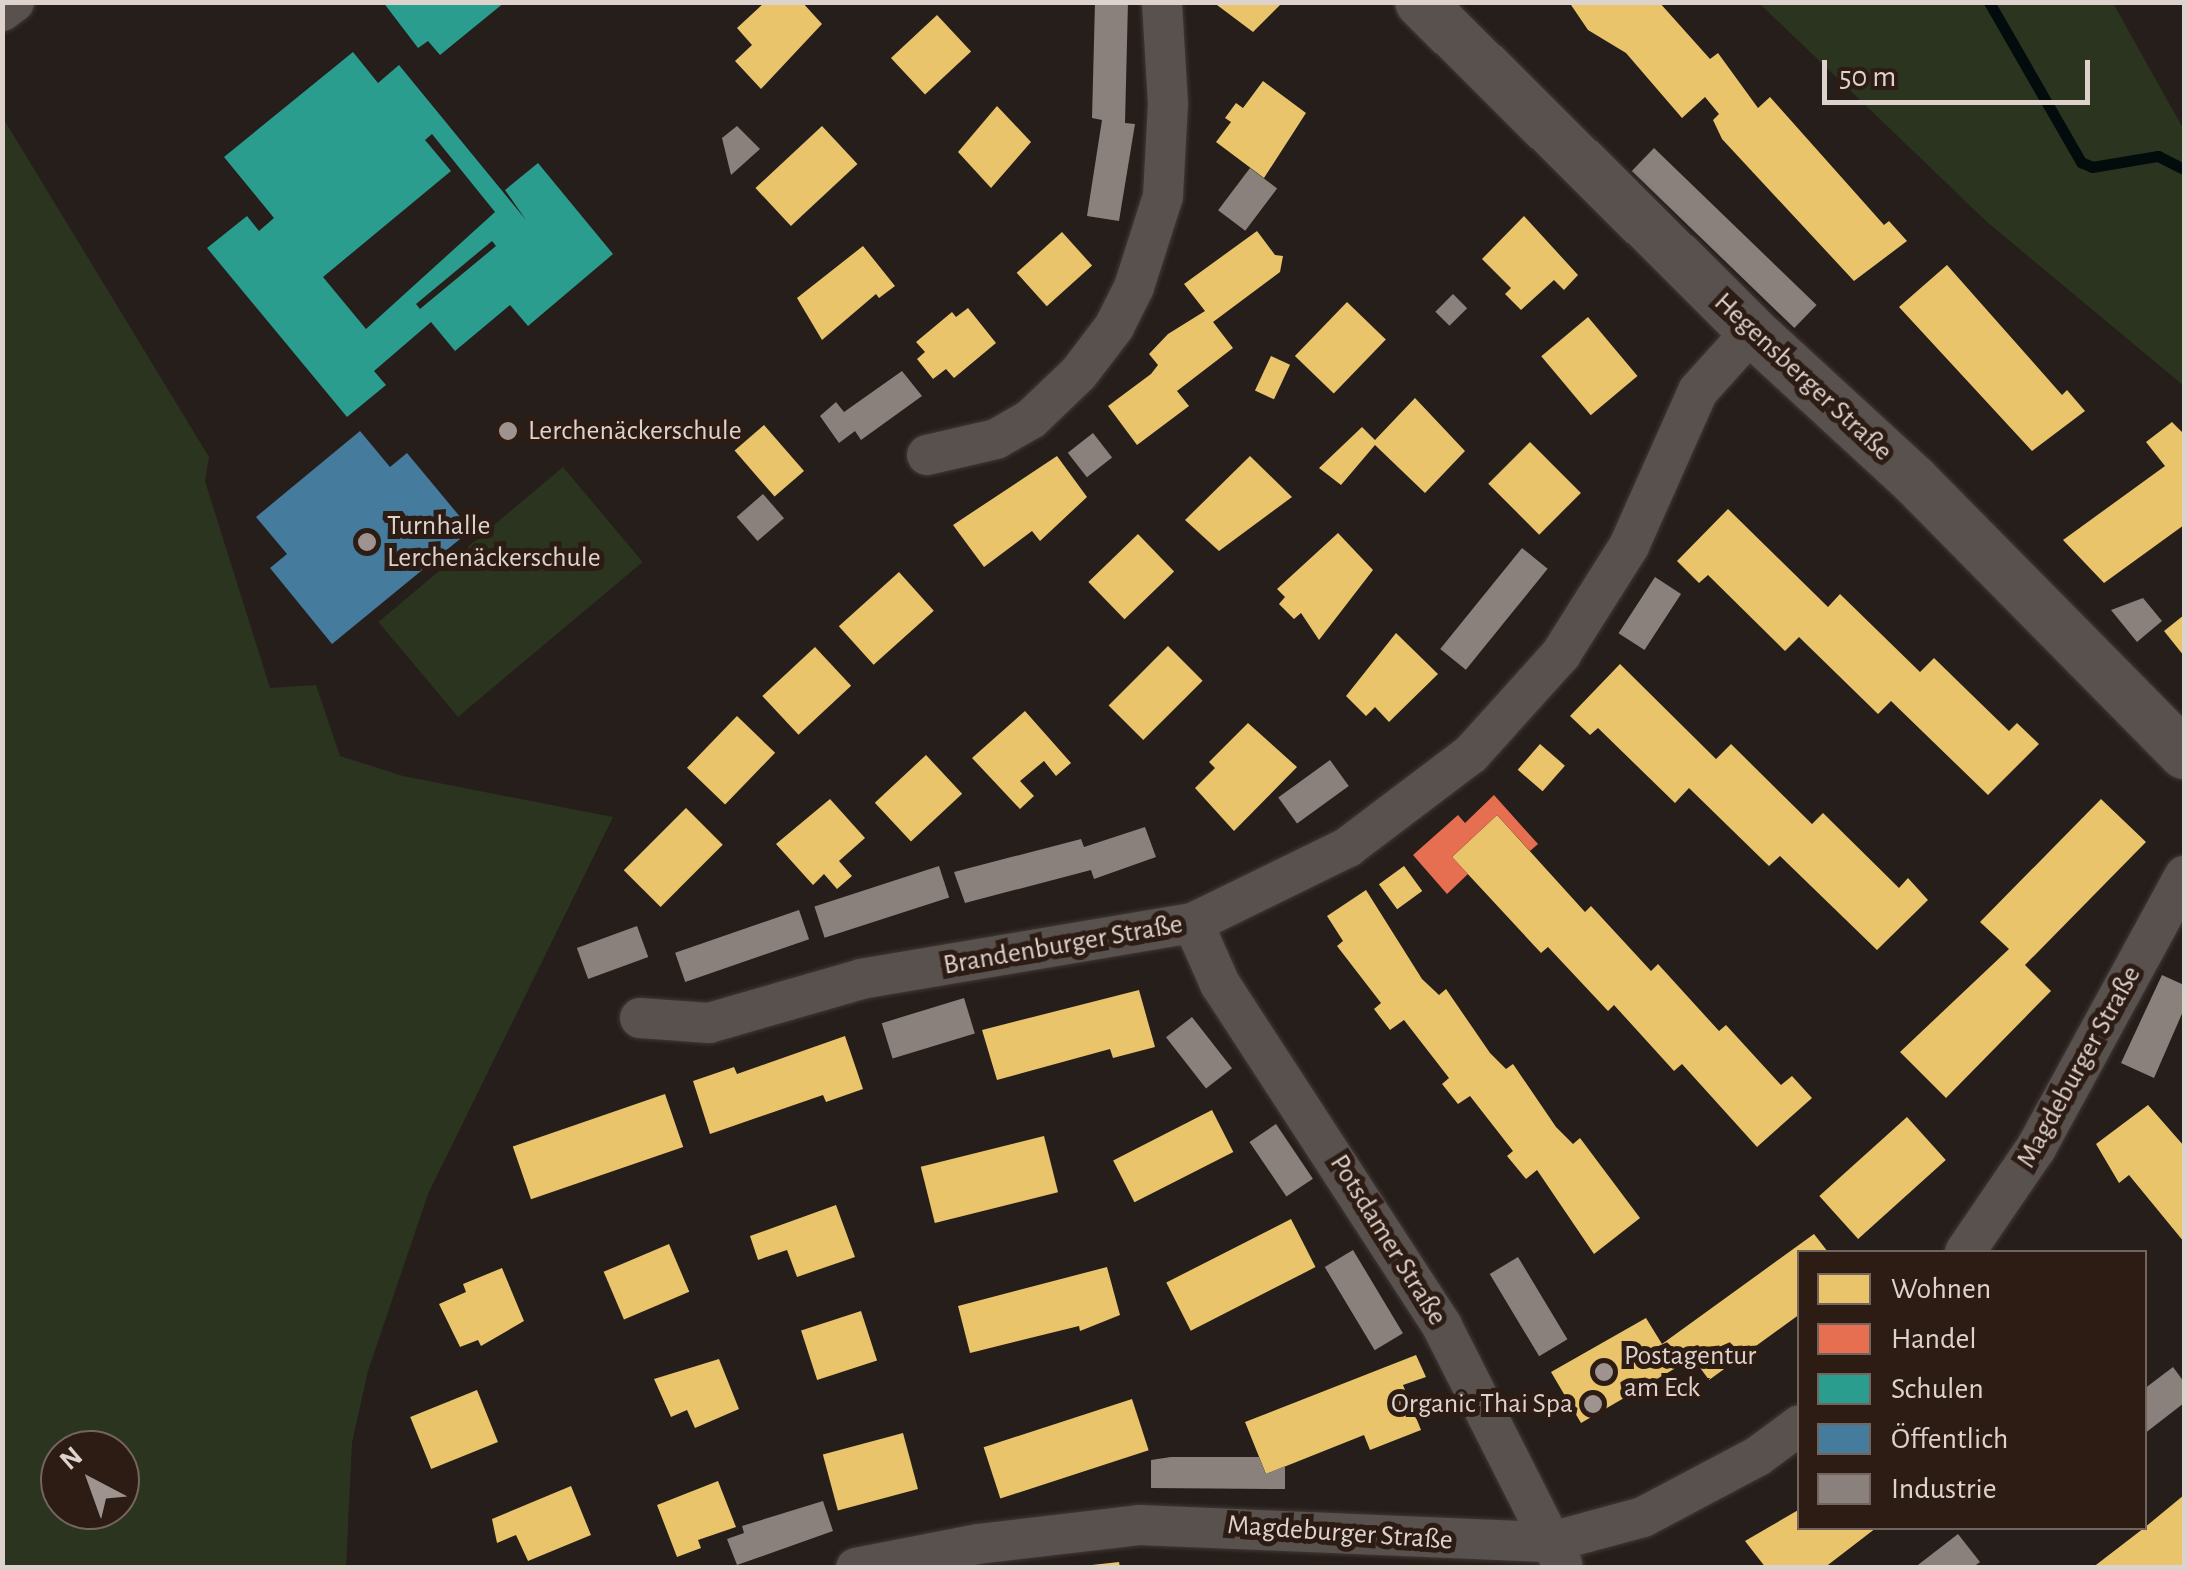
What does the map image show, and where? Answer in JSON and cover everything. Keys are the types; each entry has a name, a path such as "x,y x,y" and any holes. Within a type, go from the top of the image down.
{"street":[{"path":"2,11 14,2"},
{"path":"927,455 996,438 1031,418 1080,373 1114,326 1134,287 1163,196 1168,104 1162,2"},
{"name":"Hegensberger Straße","path":"1420,2 1752,331 1914,480 2184,754"},
{"name":"Brandenburger Straße","path":"640,1018 709,1022 861,979 1192,923 1348,848 1428,790 1502,724 1596,603 1698,391 1752,331"},
{"name":"Magdeburger Straße","path":"1966,1250 2036,1148 2184,876"},
{"name":"Potsdamer Straße","path":"1192,923 1220,984 1442,1326 1557,1555"},
{"name":"Magdeburger Straße","path":"856,1568 978,1544 1140,1524 1557,1555 1643,1517 1797,1428"}],"green space":[{"path":"1759,3 2113,3 2184,130 2184,386 1987,222"},
{"path":"3,118 209,457 205,481 270,688 316,685 340,756 403,776 613,817 428,1194 368,1371 352,1443 346,1567 3,1567"},
{"path":"563,467 643,562 458,717 378,622"}],"building: Wohnen":[{"path":"765,2 802,2 822,24 761,89 735,61 752,45 737,28"},
{"path":"1213,2 1283,2 1253,32"},
{"path":"1569,2 1659,2 1710,59 1718,53 1758,108 1770,97 1884,225 1889,221 1907,241 1854,281 1722,139 1713,120 1719,114 1705,97 1682,118 1626,53 1588,30"},
{"path":"937,15 971,52 925,95 891,58"},
{"path":"1263,81 1306,113 1264,178 1216,142 1231,122 1225,118 1236,103 1243,108"},
{"path":"997,106 1031,142 991,188 958,152"},
{"path":"822,126 857,164 791,226 755,188"},
{"path":"1524,216 1578,275 1564,290 1554,280 1521,310 1505,294 1511,288 1482,259"},
{"path":"1257,231 1275,255 1283,256 1280,272 1213,322 1233,348 1177,391 1189,406 1137,445 1108,406 1151,374 1158,365 1149,354 1168,334 1205,311 1184,284"},
{"path":"1062,232 1092,265 1047,306 1017,273"},
{"path":"863,246 895,286 879,298 876,294 822,340 797,298"},
{"path":"1947,265 2062,395 2067,390 2085,411 2032,451 1899,307"},
{"path":"1347,302 1386,340 1334,393 1295,356"},
{"path":"968,308 996,343 954,378 946,369 933,379 917,359 925,352 916,342 952,312 956,317"},
{"path":"1588,317 1637,376 1591,415 1541,356"},
{"path":"1271,356 1290,365 1274,399 1255,390"},
{"path":"1415,398 1465,451 1425,493 1375,445 1341,485 1319,468 1362,427 1375,440"},
{"path":"2172,422 2184,434 2184,525 2104,583 2063,540 2165,466 2146,442"},
{"path":"764,425 804,471 775,497 735,451"},
{"path":"1530,442 1581,493 1539,535 1488,484"},
{"path":"1057,456 1087,497 1040,541 1032,531 984,567 953,525"},
{"path":"1250,456 1292,497 1219,551 1185,520"},
{"path":"1728,509 1828,607 1840,594 1920,672 1934,658 2009,731 2017,723 2039,744 1988,795 1891,701 1878,714 1799,637 1785,651 1708,575 1699,583 1677,561"},
{"path":"1338,533 1373,570 1319,640 1301,613 1294,619 1279,604 1285,597 1277,589"},
{"path":"1138,534 1174,571 1124,619 1088,582"},
{"path":"899,572 934,611 874,665 839,626"},
{"path":"2184,615 2184,656 2164,631"},
{"path":"1396,633 1438,674 1389,722 1375,707 1366,716 1346,696"},
{"path":"1168,646 1203,681 1143,740 1109,705"},
{"path":"815,647 851,686 798,735 762,696"},
{"path":"1620,664 1716,759 1731,744 1812,824 1823,813 1899,888 1908,878 1928,900 1877,950 1780,856 1769,866 1689,788 1675,803 1598,728 1590,735 1570,716"},
{"path":"1025,711 1071,763 1056,776 1044,761 1020,781 1034,796 1020,809 972,758"},
{"path":"737,716 775,753 725,805 687,768"},
{"path":"1248,723 1297,767 1234,831 1195,788 1215,768 1209,762"},
{"path":"1540,744 1565,766 1543,791 1518,770"},
{"path":"926,755 962,794 911,842 875,803"},
{"path":"830,799 865,838 839,861 852,876 837,889 824,874 813,885 776,844"},
{"path":"2101,799 2146,842 2025,965 2051,991 1946,1098 1900,1052 2009,949 1980,922"},
{"path":"686,808 723,845 661,907 624,870"},
{"path":"1497,815 1585,912 1591,906 1651,971 1658,964 1719,1031 1726,1025 1781,1085 1792,1076 1812,1098 1757,1147 1682,1064 1674,1071 1614,1005 1608,1011 1548,947 1541,953 1452,857"},
{"path":"1404,866 1422,891 1397,909 1379,884"},
{"path":"1366,890 1422,979 1439,995 1446,989 1490,1053 1506,1069 1513,1064 1556,1127 1573,1144 1580,1138 1640,1218 1594,1254 1537,1170 1526,1179 1507,1156 1513,1151 1470,1096 1458,1104 1442,1084 1449,1078 1404,1020 1390,1030 1374,1009 1381,1003 1337,946 1343,941 1327,916"},
{"path":"1139,990 1155,1047 1113,1058 1110,1049 997,1080 982,1030"},
{"path":"845,1036 863,1089 826,1102 823,1095 710,1134 693,1081 734,1067 737,1074"},
{"path":"665,1094 683,1147 531,1199 513,1146"},
{"path":"2148,1105 2184,1146 2184,1242 2129,1175 2119,1183 2096,1144"},
{"path":"1212,1110 1233,1152 1134,1202 1113,1160"},
{"path":"1907,1117 1946,1160 1858,1239 1819,1196"},
{"path":"1044,1136 1058,1192 935,1223 921,1167"},
{"path":"836,1205 855,1257 797,1277 787,1250 758,1260 750,1236"},
{"path":"1291,1219 1316,1267 1191,1331 1166,1283"},
{"path":"1814,1234 1826,1250 1797,1250 1797,1316 1709,1380 1693,1358 1581,1423 1551,1372 1646,1318 1662,1344"},
{"path":"669,1244 689,1292 624,1320 604,1272"},
{"path":"1107,1267 1120,1315 1080,1331 1079,1326 970,1353 958,1306"},
{"path":"502,1268 524,1321 481,1346 478,1340 460,1347 439,1304 466,1292 463,1284"},
{"path":"861,1311 877,1360 817,1380 801,1330"},
{"path":"1416,1355 1426,1377 1403,1385 1421,1430 1370,1450 1364,1435 1266,1474 1245,1422"},
{"path":"719,1359 739,1409 695,1428 687,1410 671,1417 654,1379"},
{"path":"477,1390 498,1442 431,1469 410,1417"},
{"path":"1132,1399 1149,1450 1000,1499 984,1447"},
{"path":"903,1433 918,1489 838,1511 823,1454"},
{"path":"718,1481 736,1527 698,1540 701,1548 677,1557 657,1505"},
{"path":"571,1486 591,1535 528,1561 516,1535 497,1543 492,1519"},
{"path":"2184,1495 2184,1568 2092,1568 2141,1530 2147,1530 2147,1526"},
{"path":"1797,1511 1797,1530 1873,1530 1824,1568 1766,1568 1745,1541"},
{"path":"1119,1562 1120,1568 1092,1568 1092,1565"}],"building: Handel":[{"path":"1494,795 1538,844 1530,851 1497,815 1452,857 1468,874 1447,894 1413,855 1458,815 1465,823"}],"building: Schulen":[{"path":"383,2 505,2 440,55 428,41 418,48"},
{"path":"353,52 378,83 399,65 526,220 505,190 538,163 613,254 528,326 510,305 455,351 431,322 374,371 386,385 347,417 207,248 247,216 259,231 274,218 224,157","holes":["432,134 495,212 366,329 323,277 451,171 425,140","492,241 496,246 420,309 416,304"]}],"building: Öffentlich":[{"name":"Turnhalle Lerchenäckerschule","path":"360,431 390,467 407,453 471,530 332,644 270,568 287,554 256,517"}],"building: Industrie":[{"path":"1095,2 1128,2 1125,123 1135,124 1119,221 1087,216 1102,120 1092,118"},
{"path":"737,126 760,149 731,175 722,138"},
{"path":"1654,148 1817,305 1794,328 1632,171"},
{"path":"1250,168 1277,188 1245,231 1218,210"},
{"path":"1453,294 1467,308 1449,326 1435,312"},
{"path":"902,371 922,396 861,440 855,431 839,443 820,416 836,402 844,412"},
{"path":"1093,433 1112,457 1087,477 1068,453"},
{"path":"763,494 784,518 758,541 737,517"},
{"path":"1522,548 1548,569 1466,670 1440,649"},
{"path":"1655,577 1681,594 1645,650 1619,633"},
{"path":"2143,598 2162,621 2137,642 2111,610"},
{"path":"1330,760 1349,786 1297,824 1278,798"},
{"path":"1145,827 1156,857 1094,879 1091,870 965,903 954,872 1081,839 1084,847"},
{"path":"939,866 949,897 825,938 814,906"},
{"path":"799,910 809,939 685,982 675,953"},
{"path":"637,926 648,957 588,979 577,948"},
{"path":"2162,975 2184,985 2184,1009 2154,1078 2121,1063"},
{"path":"964,998 975,1033 893,1059 882,1023"},
{"path":"1192,1017 1232,1068 1206,1089 1166,1037"},
{"path":"1276,1124 1313,1179 1286,1197 1249,1142"},
{"path":"1353,1250 1403,1333 1375,1350 1325,1267"},
{"path":"1518,1257 1567,1339 1539,1356 1490,1274"},
{"path":"2173,1367 2184,1382 2184,1403 2147,1432 2147,1387"},
{"path":"1259,1457 1266,1474 1285,1466 1285,1489 1151,1488 1151,1460"},
{"path":"823,1501 833,1531 737,1565 727,1539 744,1533 742,1526"},
{"path":"1958,1534 1980,1562 1972,1568 1914,1568"}],"waterway":[{"path":"1989,2 2081,162 2092,167 2158,156 2184,169"}],"place":[{"name":"Lerchenäckerschule","path":"508,431"},
{"name":"Turnhalle Lerchenäckerschule","path":"367,542"},
{"name":"Postagentur am Eck","path":"1604,1372"},
{"name":"Organic Thai Spa","path":"1593,1404"}]}
